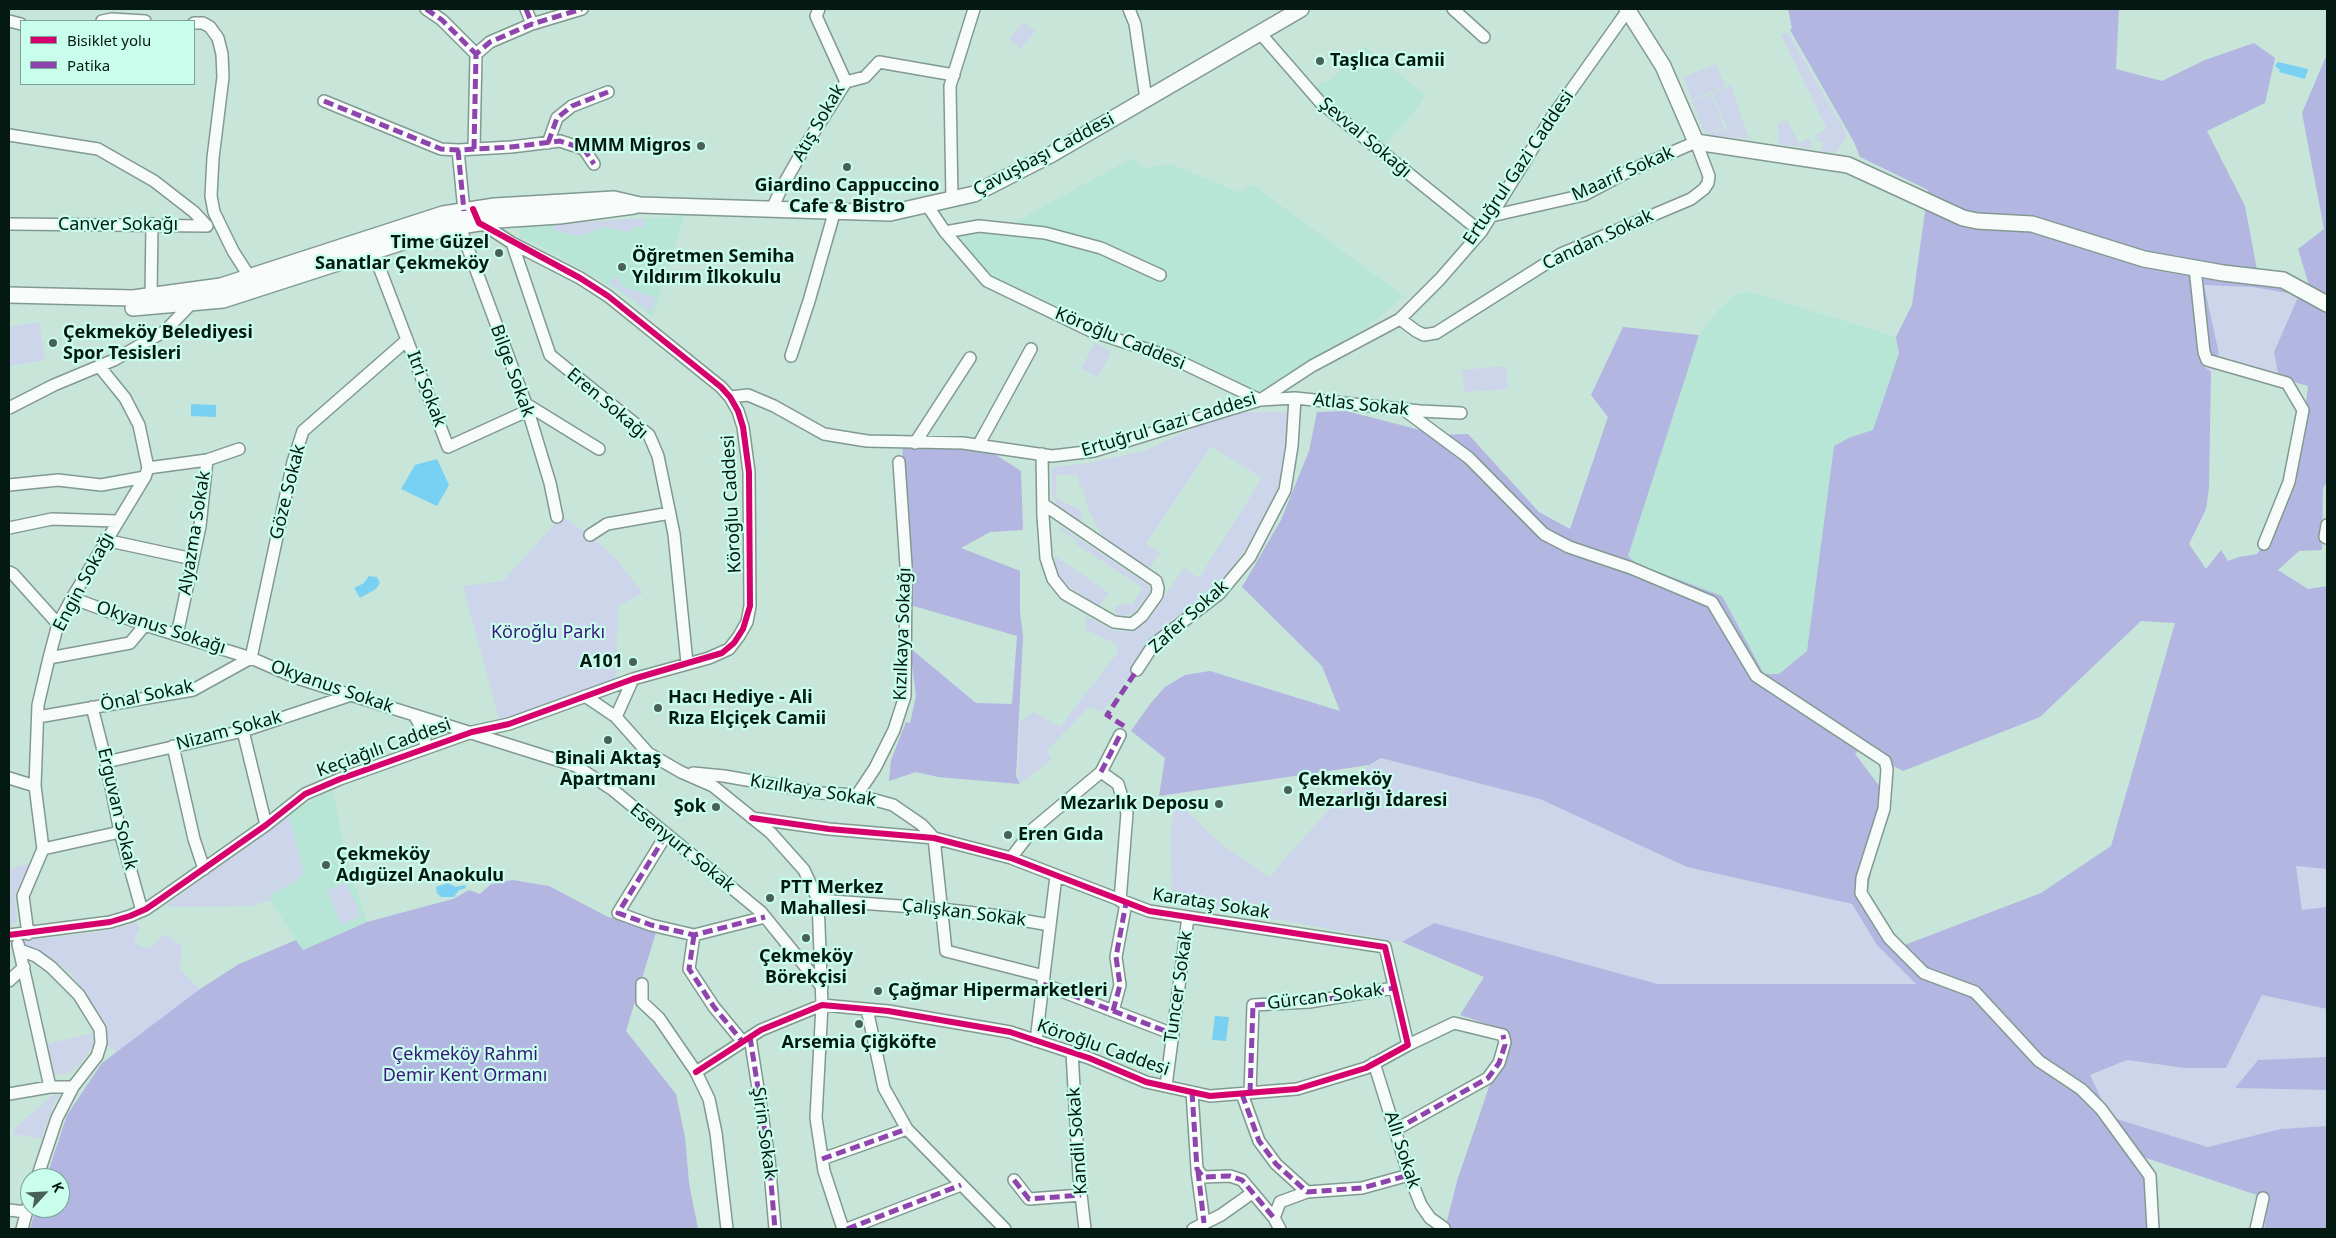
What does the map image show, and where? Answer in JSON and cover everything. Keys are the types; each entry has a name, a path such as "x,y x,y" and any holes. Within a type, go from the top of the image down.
{"main road":[{"name":"Çavuşbaşı Caddesi","path":"9,303 134,308 192,297 249,276 443,214 624,209 640,205 890,213 974,194 1052,154 1301,9"},
{"path":"1628,9 1663,66 1696,142 1848,165 1963,218 1977,221 2032,224 2144,259 2283,280 2327,304"},
{"name":"Çavuşbaşı Caddesi","path":"9,295 133,298 151,296 223,300 443,229 460,226 472,214"}],"street":[{"path":"426,9 442,20 476,54 474,150"},
{"path":"526,9 532,24"},
{"path":"476,54 490,42 532,24 582,9"},
{"path":"952,199 950,86 974,9"},
{"path":"1129,9 1135,24 1146,100"},
{"path":"1453,9 1484,37"},
{"name":"Ertuğrul Gazi Caddesi","path":"730,397 748,395 774,406 824,434 866,441 979,444 1052,456 1094,451 1260,400 1312,366 1400,319 1440,279 1481,232 1552,117 1628,9"},
{"name":"Atış Sokak","path":"772,209 781,189 846,82 815,11"},
{"path":"107,20 129,20"},
{"path":"195,23 203,23 210,27 218,38 222,54 222,85 213,158 211,196 214,212 249,276"},
{"name":"Şevval Sokağı","path":"1260,33 1320,102 1481,232"},
{"path":"846,82 865,77 879,62 954,75"},
{"path":"548,143 557,118 572,106 608,92"},
{"path":"324,101 441,148 474,150 560,141 584,149 594,164"},
{"name":"Canver Sokağı","path":"9,135 98,149 154,181 194,212 207,226"},
{"name":"Maarif Sokak","path":"1491,216 1584,195 1631,170 1696,142"},
{"name":"Candan Sokak","path":"1400,319 1424,335 1436,333 1561,254 1691,199 1704,190 1708,183 1708,176 1696,142"},
{"path":"458,150 472,214"},
{"name":"Köroğlu Caddesi","path":"927,204 945,232 987,281 1090,331 1170,357 1260,400"},
{"path":"791,356 836,210"},
{"name":"Köroğlu Caddesi","path":"472,214 512,243 580,278 608,296 721,387 730,397 744,427 749,472 750,606 743,629 729,649 716,656 633,679"},
{"name":"Canver Sokağı","path":"9,224 207,226"},
{"path":"151,296 152,224"},
{"path":"207,226 227,238"},
{"name":"Bilge Sokak","path":"460,226 527,407 550,483 557,517"},
{"path":"945,232 979,226 1045,233 1101,248 1160,275"},
{"name":"Eren Sokağı","path":"512,243 550,355 649,435 658,456 674,534 687,663"},
{"name":"Itri Sokak","path":"373,251 448,446 527,407"},
{"path":"2195,268 2204,352 2208,360 2287,383 2303,410 2289,482 2264,544"},
{"path":"9,408 54,385 99,366 165,331 192,297"},
{"name":"Göze Sokak","path":"251,658 292,462 303,431 407,340"},
{"path":"979,444 1031,349"},
{"path":"915,443 970,358"},
{"path":"99,366 125,398 139,425 147,472"},
{"name":"Atlas Sokak","path":"1260,400 1295,398 1461,413"},
{"name":"Zafer Sokak","path":"1136,670 1154,644 1218,594 1250,557 1285,490 1292,446 1295,398"},
{"path":"527,407 598,449"},
{"path":"1404,409 1469,458 1544,534 1569,547 1631,568 1712,602 1756,676 1884,760 1887,769 1884,810 1862,878 1860,893 1889,938 1924,973 1975,992 2040,1061 2081,1089 2101,1109 2150,1176 2153,1229"},
{"path":"207,460 239,448"},
{"path":"1042,454 1043,504 1046,558 1053,579 1065,594 1114,622 1132,624 1142,616 1157,594 1156,581 1043,504"},
{"name":"Alyazma Sokak","path":"9,485 58,480 101,485 147,472 207,460 200,526 177,635"},
{"name":"Kızılkaya Sokağı","path":"857,795 875,768 894,730 905,696 906,566 899,462"},
{"name":"Engin Sokağı","path":"44,849 35,786 38,705 58,624 105,540 147,472"},
{"path":"590,535 607,524 670,513"},
{"path":"9,528 52,519 117,521"},
{"path":"2327,525 2325,537 2327,538"},
{"path":"105,540 193,559"},
{"path":"9,572 58,624"},
{"name":"Okyanus Sokağı","path":"72,598 145,625 251,658"},
{"path":"49,658 130,643 145,625"},
{"name":"Okyanus Sokak","path":"251,658 297,678 414,715"},
{"name":"Önal Sokak","path":"38,717 192,690 251,658"},
{"path":"616,716 633,679"},
{"name":"Keçiağılı Caddesi","path":"18,935 110,922 142,911 266,825 305,794 340,779 426,748 472,732 517,721 633,679"},
{"name":"Nizam Sokak","path":"106,762 244,731 351,696"},
{"path":"585,696 616,716 648,753 681,772 713,786 771,834 804,870 818,900 822,1006 816,1118 822,1159 843,1229"},
{"name":"Erguvan Sokak","path":"92,708 106,762 120,832 142,911"},
{"path":"414,715 472,732"},
{"path":"414,715 423,730 426,748"},
{"path":"514,748 509,736 510,730 517,721"},
{"path":"244,731 266,825"},
{"name":"Esenyurt Sokak","path":"472,732 514,748 542,754 576,766 612,790 765,917 822,987"},
{"path":"752,818 829,829 934,838 1011,858 1033,829 1101,772 1120,735"},
{"path":"173,746 194,839 204,869"},
{"name":"Kızılkaya Sokak","path":"681,772 724,776 821,793 857,795 893,805 922,825 934,838"},
{"path":"1101,772 1118,784 1127,813 1123,902 1116,957 1120,984 1113,1011"},
{"path":"9,778 35,786"},
{"path":"50,1087 20,950 18,935 23,896 44,849 120,832"},
{"path":"666,835 618,913 652,925 694,935 765,917"},
{"path":"934,838 946,951 1044,980 1113,1011 1173,1034"},
{"name":"Karataş Sokak","path":"1011,858 1149,911 1385,947 1394,988"},
{"path":"1036,1041 1056,876"},
{"name":"Çalışkan Sokak","path":"818,900 941,909 1050,925"},
{"name":"Tuncer Sokak","path":"1166,1086 1188,917"},
{"path":"694,935 689,970 714,1007 746,1039"},
{"path":"20,950 36,956 66,982 84,1002 100,1029 101,1043 97,1056 73,1086 53,1128 40,1168"},
{"path":"9,980 24,967"},
{"path":"642,984 642,1002 659,1018 696,1072 709,1099 716,1133 727,1229"},
{"path":"1394,988 1408,1045"},
{"name":"Gürcan Sokak","path":"1246,1093 1254,1005 1309,1002 1394,988"},
{"name":"Köroğlu Caddesi","path":"696,1072 761,1030 822,1006 867,1009 1010,1032 1072,1052 1146,1082 1210,1096 1297,1089 1366,1068 1454,1023 1503,1035 1504,1046 1499,1063 1488,1078 1396,1130"},
{"path":"867,1009 884,1088 907,1129 1005,1229"},
{"name":"Şirin Sokak","path":"746,1039 769,1159 776,1229"},
{"name":"Kandil Sokak","path":"1072,1052 1085,1229"},
{"name":"Allı Sokak","path":"1374,1063 1409,1175 1421,1205 1430,1218 1444,1228"},
{"path":"9,1094 50,1087 73,1086"},
{"path":"1192,1092 1197,1169 1204,1223"},
{"path":"1246,1093 1260,1141 1276,1164 1307,1192"},
{"path":"822,1159 907,1129"},
{"path":"1197,1169 1203,1177 1230,1176 1242,1180 1274,1218 1280,1229"},
{"path":"1274,1218 1280,1202 1307,1192 1362,1188 1409,1175"},
{"path":"1014,1180 1029,1199 1081,1195"},
{"path":"847,1229 961,1185"},
{"path":"1193,1229 1221,1215 1252,1193"},
{"path":"2256,1229 2263,1198"}],"shaded area":[{"path":"1364,46 1425,95 1405,123 1381,148 1314,90 1323,82 1329,82"},
{"path":"2278,62 2308,69 2305,79 2279,72 2280,70 2275,66"},
{"path":"1132,158 1143,168 1171,164 1238,192 1253,185 1404,296 1380,317 1260,400 1170,357 1091,331 987,281 945,232 1002,229"},
{"name":"Öğretmen Semiha Yıldırım İlkokulu","path":"684,216 653,317 619,291 533,242 519,238 519,227"},
{"path":"1748,291 1896,337 1899,353 1873,430 1851,437 1833,453 1807,651 1779,674 1764,674 1721,596 1637,564 1628,556 1699,335 1717,311 1734,295"},
{"path":"191,404 216,405 216,417 191,416"},
{"path":"437,459 449,485 437,506 401,489 415,465"},
{"path":"369,576 377,577 380,583 376,589 360,598 354,588 364,583"},
{"name":"Çekmeköy Adıgüzel Anaokulu","path":"333,790 346,857 367,922 303,950 272,903 269,895 295,882 288,812"},
{"path":"448,883 456,887 465,885 466,888 459,890 454,897 441,897 437,893 436,887"},
{"path":"1215,1016 1229,1017 1226,1041 1212,1040"}],"green space":[{"path":"1788,9 2119,9 2116,69 2162,81 2205,60 2254,43 2275,58 2265,103 2207,131 2245,206 2257,270 2309,285 2298,249 2324,229 2302,113 2327,54 2327,482 2323,488 2322,550 2299,551 2278,570 2308,589 2327,586 2327,869 2296,866 2302,910 2327,907 2327,1009 2262,995 2226,1068 2185,1068 2127,1060 2090,1075 2110,1117 2208,1147 2281,1129 2327,1126 2327,1229 2264,1229 2269,1199 2143,1157 2152,1229 1445,1229 1457,1181 1508,1031 1460,1015 1484,977 1402,942 1434,923 1658,984 1916,984 1877,945 1852,904 1687,867 1540,799 1381,758 1369,765 1159,796 1165,758 1131,731 1165,687 1185,675 1210,671 1340,711 1322,666 1242,587 1281,520 1309,451 1317,412 1346,411 1440,435 1468,434 1539,512 1570,529 1608,417 1591,395 1623,327 1699,335 1628,556 1637,564 1722,596 1764,674 1779,674 1807,651 1834,446 1851,437 1873,430 1899,353 1896,337 1912,305 1928,190 1860,157 1854,142 1790,30 1792,28","holes":["2204,285 2252,287 2299,295 2274,352 2279,378 2308,386 2301,444 2282,517 2257,554 2228,561 2221,550 2206,569 2189,544 2206,509 2209,488 2211,372 2201,364 2219,354","2141,621 2175,623 2111,846 2041,893 1902,946 1868,891 1884,792 1855,754 1860,749 1903,771 2040,717"]},
{"path":"1023,22 1035,31 1021,49 1009,39"},
{"path":"1788,32 1847,135 1836,153 1821,151 1824,142 1818,142 1815,135 1827,129 1781,35"},
{"path":"1716,64 1725,86 1692,100 1683,77"},
{"path":"1731,85 1743,122 1727,128 1712,93"},
{"path":"1711,94 1724,127 1705,134 1692,101"},
{"path":"1787,120 1799,143 1809,138 1813,149 1778,144 1778,124"},
{"path":"1743,123 1749,138 1716,137 1707,134"},
{"path":"645,218 643,228 633,226 631,232 602,227 584,235 572,235 554,230 554,224"},
{"path":"614,276 623,287 656,298 651,312 609,283"},
{"path":"2204,285 2252,287 2300,295 2274,352 2279,378 2231,365 2211,372 2200,364 2219,353"},
{"path":"39,322 45,360 9,366 9,327"},
{"path":"1095,343 1111,352 1098,377 1081,368"},
{"path":"1506,366 1508,389 1464,392 1462,370"},
{"path":"1235,412 1290,412 1280,484 1247,547 1224,579 1150,639 1129,676 1103,712 1089,707 1047,750 1051,760 1021,783 1018,776 1020,721 1034,712 1060,727 1118,652 1117,644 1086,630 1085,618 1088,617 1108,628 1122,632 1137,629 1146,623 1184,568 1199,578 1262,478 1211,446 1146,544 1160,553 1149,568 1104,539 1088,509 1083,488 1079,484 1078,475 1057,475 1056,493 1057,499 1079,509 1082,515 1081,520 1058,507 1052,494 1052,467 1088,463 1144,451 1225,414"},
{"path":"903,443 979,444 1021,471 1023,530 990,532 961,548 1020,571 1020,612 1023,636 1016,776 1020,784 938,777 916,772 889,781 891,760 906,722 910,723 916,696 910,648 976,703 1012,704 1017,636 910,605 901,486"},
{"name":"Köroğlu Parkı","path":"562,516 594,538 618,561 643,593 618,606 616,681 562,701 499,719 463,586 503,581"},
{"path":"1061,527 1150,586 1150,592 1134,613 1123,616 1118,615 1115,612 1115,607 1126,603 1132,605 1143,588 1076,544 1077,541 1059,529"},
{"path":"1054,555 1109,593 1100,605 1095,605 1063,582 1057,571"},
{"path":"1381,758 1540,799 1687,867 1852,904 1877,945 1917,984 1658,984 1434,923 1402,942 1246,914 1177,905 1172,888 1170,839 1175,800 1222,845 1270,878 1281,863 1369,765"},
{"path":"288,812 304,873 295,882 269,895 271,900 250,906 169,907 168,904"},
{"path":"32,863 14,896 17,921 10,927 9,868"},
{"path":"2296,866 2327,869 2327,907 2302,911"},
{"name":"Çekmeköy Rahmi Demir Kent Ormanı","path":"513,880 549,886 608,917 657,929 626,1031 676,1094 685,1137 689,1183 698,1229 30,1229 33,1218 70,1218 70,1168 49,1168 67,1115 102,1063 200,989 239,964 296,940 303,950 367,922 453,899 469,890 480,894 491,884"},
{"path":"346,882 361,916 342,925 327,891"},
{"path":"135,923 140,927 134,939 139,946 149,949 165,934 182,946 180,970 200,989 118,1053 107,1045 105,1027 72,974 51,959 23,945 22,941 106,931"},
{"path":"2262,995 2327,1009 2327,1057 2258,1060 2236,1088 2327,1090 2327,1126 2281,1129 2208,1147 2110,1117 2090,1075 2127,1060 2185,1068 2226,1068"},
{"path":"93,1033 94,1045 79,1065 69,1073 53,1075 46,1044"},
{"path":"2327,1057 2327,1090 2235,1088 2258,1060"},
{"path":"55,1093 59,1096 54,1103 41,1139 14,1134 13,1130"}],"marked path":[{"path":"426,9 442,20 476,54"},
{"path":"526,9 532,24"},
{"path":"474,149 476,54 490,42 532,24 582,9"},
{"path":"548,143 557,118 572,106 608,92"},
{"path":"324,101 441,149 511,147 560,141 584,149 594,164"},
{"path":"458,150 464,211"},
{"path":"1124,726 1107,715 1137,670"},
{"path":"1101,772 1120,735"},
{"path":"666,835 618,913 651,925 694,935 765,917"},
{"path":"1113,1011 1120,985 1116,957 1126,903"},
{"path":"694,935 689,969 714,1007 742,1041"},
{"path":"1043,984 1173,1034"},
{"path":"1250,1093 1253,1005 1309,1002 1394,988"},
{"path":"1395,1130 1488,1078 1499,1063 1505,1045 1503,1035"},
{"path":"750,1037 769,1159 775,1229"},
{"path":"1192,1092 1197,1169 1203,1177 1230,1176 1242,1180 1274,1218"},
{"path":"1242,1094 1259,1141 1276,1164 1307,1192 1362,1188 1409,1175"},
{"path":"822,1159 907,1129"},
{"path":"1198,1171 1204,1223"},
{"path":"1014,1180 1029,1199 1081,1195"},
{"path":"847,1229 961,1185"}],"cycle path":[{"path":"9,935 110,922 130,916 146,909 162,898 266,825 305,794 340,779 472,732 509,724 633,679 722,653 734,643 743,629 750,606 749,472 743,427 738,411 730,397 721,387 608,296 580,278 479,223 473,209"},
{"path":"696,1072 761,1030 822,1005 888,1011 1010,1032 1089,1058 1146,1082 1210,1096 1297,1089 1366,1068 1408,1045 1385,947 1149,911 1011,858 934,838 829,829 752,818"}],"place":[{"name":"Taşlıca Camii","path":"1320,61"},
{"name":"MMM Migros","path":"701,146"},
{"name":"Giardino Cappuccino Cafe & Bistro","path":"847,167"},
{"name":"Time Güzel Sanatlar Çekmeköy","path":"499,253"},
{"name":"Öğretmen Semiha Yıldırım İlkokulu","path":"622,267"},
{"name":"Çekmeköy Belediyesi Spor Tesisleri","path":"53,343"},
{"name":"A101","path":"633,662"},
{"name":"Hacı Hediye - Ali Rıza Elçiçek Camii","path":"658,708"},
{"name":"Binali Aktaş Apartmanı","path":"608,740"},
{"name":"Çekmeköy Mezarlığı İdaresi","path":"1288,790"},
{"name":"Mezarlık Deposu","path":"1219,804"},
{"name":"Şok","path":"716,807"},
{"name":"Eren Gıda","path":"1008,835"},
{"name":"Çekmeköy Adıgüzel Anaokulu","path":"326,865"},
{"name":"PTT Merkez Mahallesi","path":"770,898"},
{"name":"Çekmeköy Börekçisi","path":"806,938"},
{"name":"Çağmar Hipermarketleri","path":"878,991"},
{"name":"Arsemia Çiğköfte","path":"859,1024"}]}
